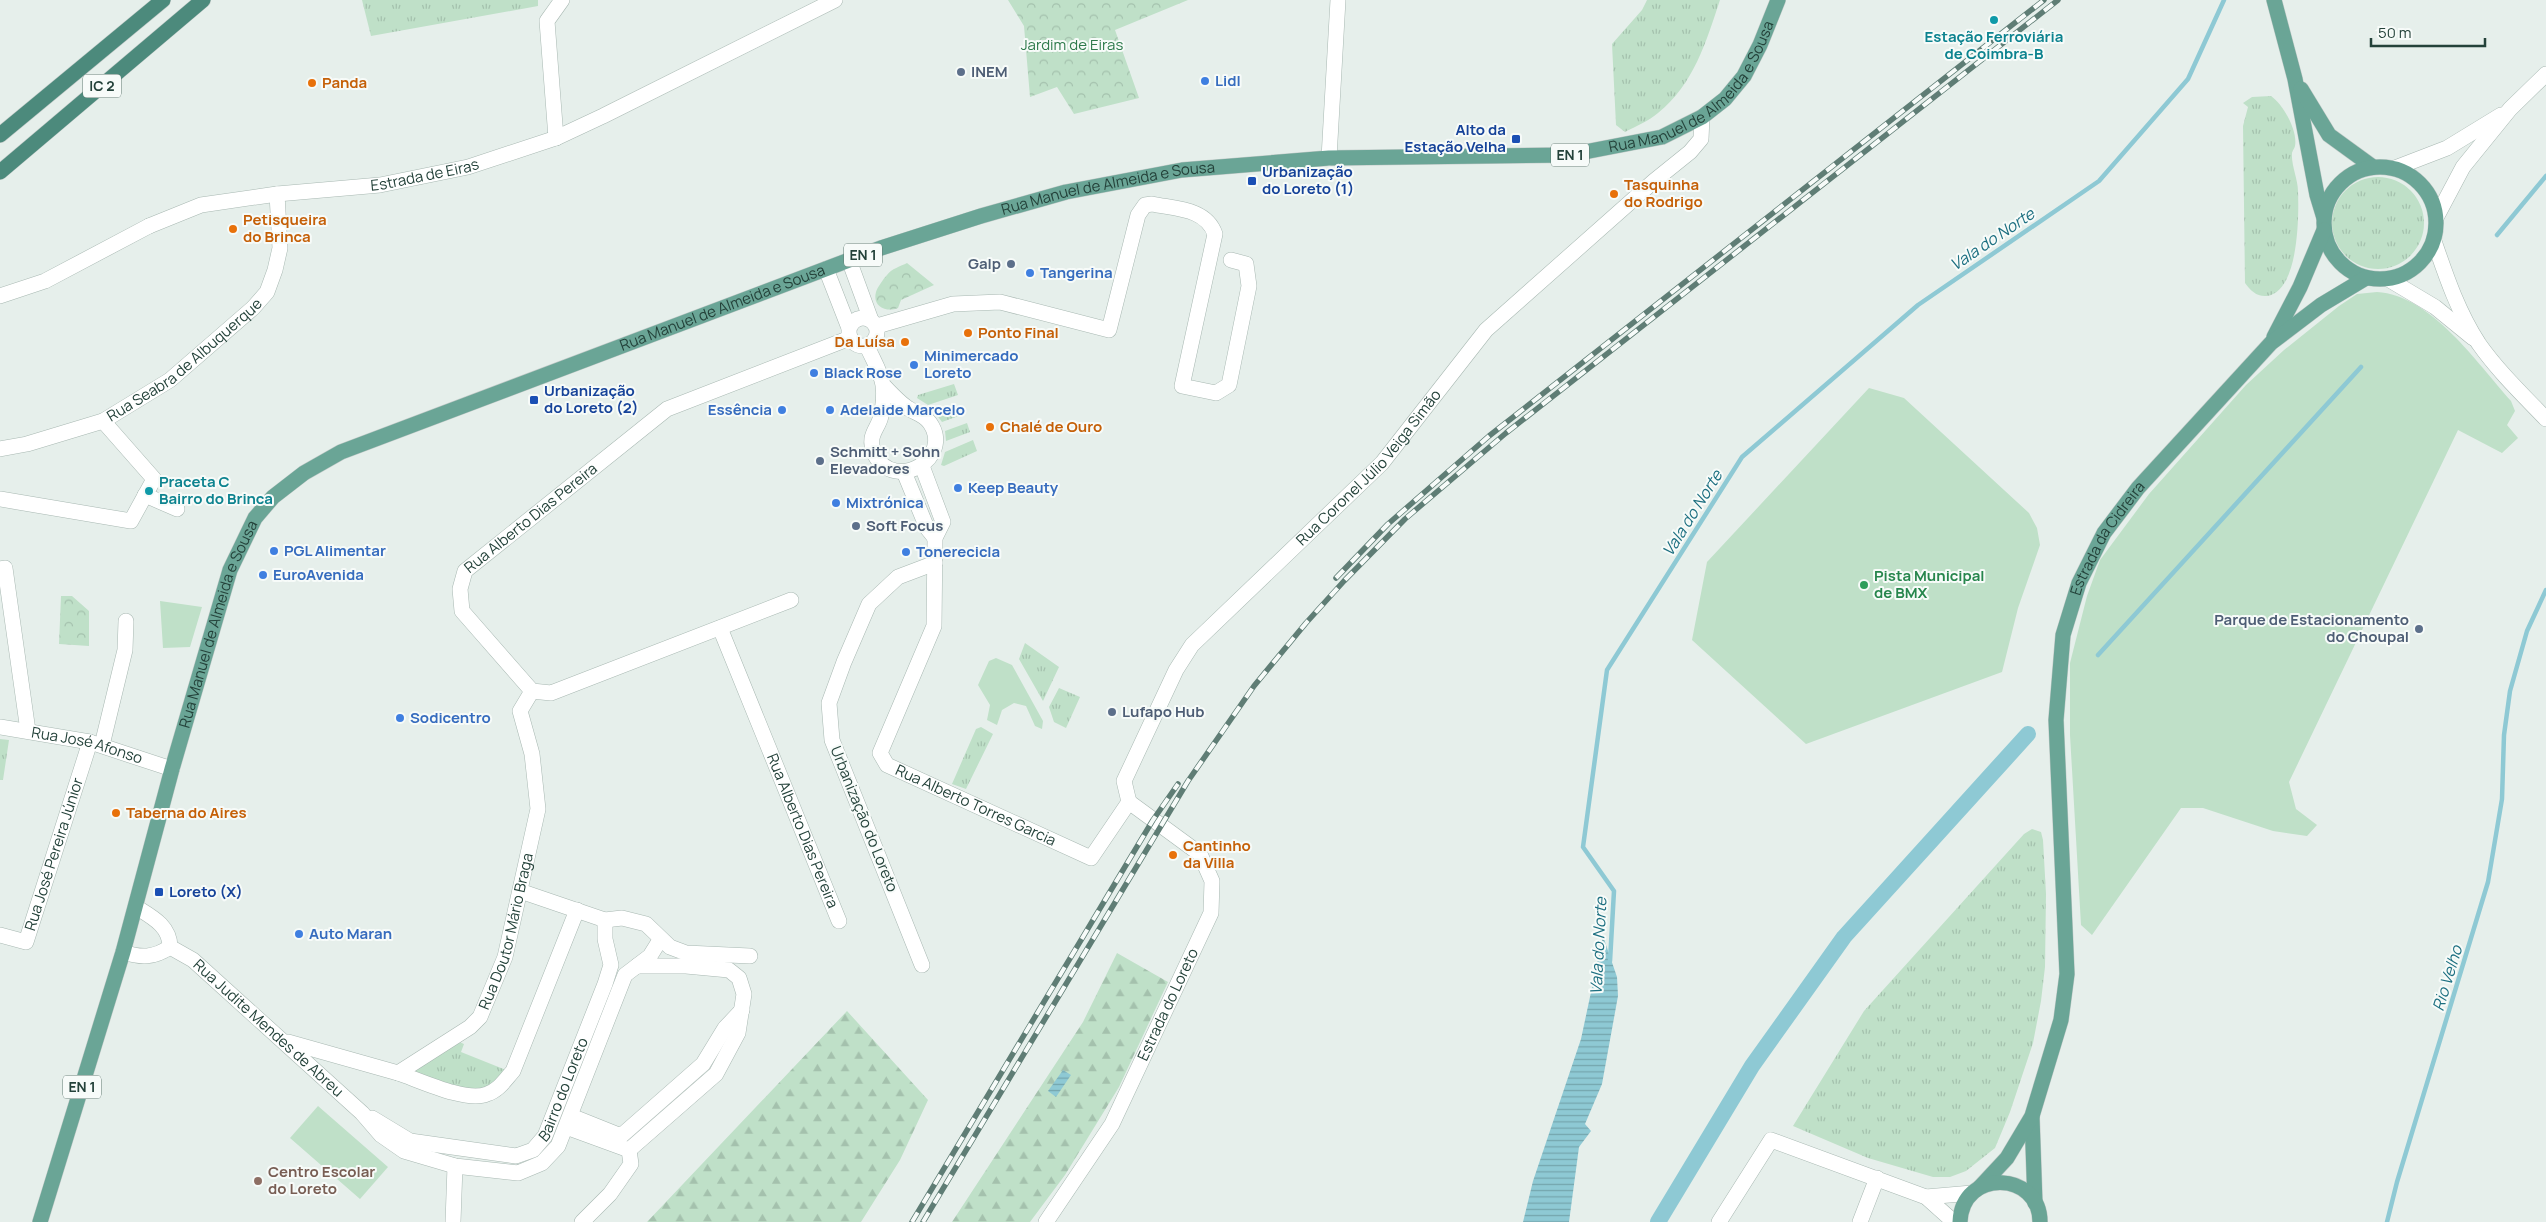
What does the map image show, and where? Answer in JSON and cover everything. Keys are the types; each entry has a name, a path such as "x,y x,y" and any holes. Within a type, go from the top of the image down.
{"highway":[{"name":"IC 2","path":"0,136 163,0"},
{"name":"IC 2","path":"0,172 203,0"}],"main road":[{"name":"Rua Manuel de Almeida e Sousa","path":"123,952 172,769 230,570 255,518 281,491 304,473 341,452 607,353 826,268 981,216 1066,192 1182,170 1329,158 1569,155 1662,137 1702,117 1725,99 1744,76 1760,45 1778,0"},
{"name":"Estrada da Cidreira","path":"2271,343 2300,287 2324,225 2329,200 2340,184 2349,176 2373,167 2395,168 2418,181 2433,203 2436,216 2434,241 2430,250 2417,267 2398,277 2388,279 2366,278 2353,273 2334,255 2324,225 2317,196 2295,79 2274,0"},
{"name":"Estrada da Cidreira","path":"2295,79 2329,135 2373,167"},
{"name":"Estrada da Cidreira","path":"2032,1116 2061,1020 2067,974 2056,720 2063,635 2079,583 2104,533 2138,488 2271,343 2321,305 2366,278"},
{"name":"EN 1","path":"40,1222 123,952"},
{"path":"1960,1222 1965,1203 2008,1158 2032,1116"},
{"path":"2032,1116 2035,1202 2040,1222"},
{"path":"1976,1190 1992,1183 2004,1182 2017,1186 2035,1202"}],"street":[{"path":"556,138 547,21 562,0"},
{"name":"Estrada de Eiras","path":"0,296 45,281 149,226 201,205 277,194 380,185 468,167 556,138 835,0"},
{"path":"1329,158 1338,0"},
{"path":"2436,216 2464,167 2510,109 2546,74"},
{"path":"2395,168 2447,148 2510,109"},
{"name":"Rua Coronel Júlio Veiga Simão","path":"1129,802 1124,781 1176,670 1199,637 1249,592 1330,510 1382,463 1486,330 1654,181 1690,152 1701,139 1702,117"},
{"name":"Rua Seabra de Albuquerque","path":"0,449 27,444 103,421 170,380 254,308 267,292 280,248 277,194"},
{"path":"850,333 858,318 874,323 953,304 1000,302 1109,330 1138,215 1145,205 1152,204 1202,215 1211,223 1213,228 1215,234 1182,386 1216,393 1229,385 1249,286 1246,264 1231,260"},
{"path":"2434,241 2453,294 2479,343 2510,382 2546,419"},
{"path":"826,268 850,333 858,345 867,346 875,340 874,323 849,260"},
{"path":"2388,279 2436,307 2479,343"},
{"name":"Rua Alberto Dias Pereira","path":"532,691 462,611 460,589 465,571 667,409 850,333"},
{"path":"867,346 882,385 881,417 872,434 872,444 880,462 894,471 904,472 922,466 933,450 933,430 923,416 906,408 882,385"},
{"path":"0,499 132,521 154,479 103,421"},
{"name":"Rua Alberto Torres Garcia","path":"922,466 943,522 935,538 934,626 880,753 887,765 1091,858 1129,802"},
{"path":"904,472 927,528 935,538"},
{"path":"145,495 177,509"},
{"name":"Urbanização do Loreto","path":"922,965 832,740 829,703 869,604 898,577 935,563"},
{"path":"0,568 5,568 28,731"},
{"path":"532,691 550,693 791,600"},
{"path":"96,744 125,650 126,621"},
{"name":"Rua Alberto Dias Pereira","path":"720,628 839,921"},
{"name":"Rua Doutor Mário Braga","path":"398,1073 470,1027 480,1017 505,957 538,809 532,754 520,711 532,691"},
{"name":"Rua José Afonso","path":"0,727 96,744 172,769"},
{"name":"Rua José Pereira Júnior","path":"0,935 26,942 96,744"},
{"name":"Estrada do Loreto","path":"1046,1222 1112,1124 1211,914 1212,881 1200,854 1129,802"},
{"path":"520,891 605,920 622,918 646,924 660,940 670,947 686,953 750,956"},
{"path":"123,952 145,957 161,953 170,947 167,932 159,922 136,907"},
{"path":"283,1041 398,1073 472,1098 487,1094 500,1086 512,1071 577,910"},
{"name":"Bairro do Loreto","path":"362,1113 410,1141 516,1156 533,1150 545,1136 611,965 606,940 605,920"},
{"name":"Bairro do Loreto","path":"362,1113 381,1135 404,1151 455,1166 518,1173 542,1163 558,1146 625,975 650,956 660,940"},
{"name":"Rua Judite Mendes de Abreu","path":"170,947 193,960 362,1113"},
{"path":"582,1222 610,1194 631,1164 630,1150 716,1074 738,1033 744,994 739,978 729,970 686,966 637,966"},
{"name":"Bairro do Loreto","path":"568,1121 621,1136 703,1064 724,1028 742,1010"},
{"name":"Bairro do Loreto","path":"568,1121 630,1150"},
{"path":"1719,1222 1771,1140 1926,1197 1954,1222"},
{"path":"453,1222 455,1166"},
{"path":"1860,1222 1877,1178"},
{"path":"1926,1197 1976,1190"}],"green space":[{"path":"362,0 538,0 538,6 371,36"},
{"name":"Jardim de Eiras","path":"1008,0 1188,0 1115,30 1139,98 1074,114 1057,87 1030,97 1024,26"},
{"path":"1647,0 1720,0 1704,47 1690,76 1681,89 1654,116 1625,132 1616,125 1612,44 1642,10"},
{"path":"2271,96 2285,111 2294,133 2295,146 2292,158 2298,186 2298,217 2295,251 2285,281 2278,291 2267,296 2260,296 2254,293 2245,283 2243,126 2248,107 2243,103 2252,97"},
{"path":"2378,177 2396,180 2411,190 2421,205 2424,223 2421,241 2411,256 2396,266 2378,269 2360,266 2345,256 2335,241 2332,223 2335,205 2345,190 2360,180"},
{"path":"907,263 934,285 901,300 898,308 889,310 881,307 878,305 875,297 879,286 891,271"},
{"path":"2377,292 2397,296 2416,305 2452,333 2511,401 2515,411 2507,425 2518,438 2502,453 2458,430 2289,782 2296,809 2317,825 2307,836 2273,831 2203,808 2181,808 2092,935 2081,925 2070,735 2070,663 2087,596 2100,560 2149,494 2246,385 2284,350 2339,306 2357,294"},
{"path":"954,384 958,395 928,405 917,398 918,395"},
{"name":"Pista Municipal de BMX","path":"1869,388 1904,398 2029,513 2037,528 2040,545 2018,608 2002,672 1806,744 1692,640 1707,562"},
{"path":"961,405 964,414 942,422 936,414"},
{"path":"967,423 970,432 946,441 945,431"},
{"path":"973,440 977,451 944,466 941,465 945,452"},
{"path":"61,596 72,596 89,611 89,646 59,644"},
{"path":"160,601 202,607 190,647 163,648"},
{"path":"1025,643 1059,667 1043,701 1019,659"},
{"path":"996,658 1012,665 1043,721 1042,729 1035,726 1026,706 1014,703 1002,710 997,725 987,720 990,705 978,685 989,661"},
{"path":"1059,688 1080,697 1066,728 1054,722 1049,707"},
{"path":"981,727 993,734 966,789 952,784 976,729"},
{"path":"0,739 9,740 3,780 0,780"},
{"path":"2032,829 2041,832 2043,840 2046,894 2045,967 2033,1043 2010,1112 1995,1148 1966,1171 1950,1177 1933,1177 1868,1158 1793,1126 1864,1011 2024,834"},
{"path":"1117,953 1168,982 1119,1087 1065,1175 1030,1222 952,1222 1083,1022"},
{"path":"847,1011 928,1100 900,1160 861,1222 647,1222"},
{"path":"457,1041 464,1044 461,1052 506,1070 497,1083 473,1093 411,1072"},
{"path":"318,1106 388,1167 360,1199 290,1138"}],"water":[{"path":"1603,936 1617,977 1618,996 1602,1084 1585,1124 1591,1131 1579,1147 1569,1222 1523,1222 1533,1181 1581,1039"},
{"path":"1063,1070 1071,1075 1056,1097 1048,1091"}],"waterway":[{"name":"Vala do Norte","path":"1610,961 1614,891 1583,847 1607,670 1742,457 1918,305 2099,181 2188,79 2224,0"},
{"path":"2497,235 2546,176"},
{"path":"2098,655 2361,367"},
{"name":"Rio Velho","path":"2387,1222 2397,1182 2488,882 2502,799 2504,735 2510,691 2527,631 2546,590"},
{"path":"1658,1222 1752,1066 1844,937 2028,734"}],"railway":[{"path":"1336,578 1388,524 1489,436 2044,0"},
{"path":"923,1222 1188,781 1254,686 1306,623 1344,581 1405,519 1506,433 2058,0"},
{"path":"912,1222 1153,820 1178,784"}],"place":[{"name":"Estação Ferroviária de Coimbra-B","path":"1994,20"},
{"name":"INEM","path":"961,72"},
{"name":"Lidl","path":"1205,81"},
{"name":"Panda","path":"312,83"},
{"name":"Alto da Estação Velha","path":"1516,139"},
{"name":"Urbanização do Loreto (1)","path":"1252,181"},
{"name":"Tasquinha do Rodrigo","path":"1614,194"},
{"name":"Petisqueira do Brinca","path":"233,229"},
{"name":"Galp","path":"1011,264"},
{"name":"Tangerina","path":"1030,273"},
{"name":"Ponto Final","path":"968,333"},
{"name":"Da Luísa","path":"905,342"},
{"name":"Minimercado Loreto","path":"914,365"},
{"name":"Black Rose","path":"814,373"},
{"name":"Urbanização do Loreto (2)","path":"534,400"},
{"name":"Essência","path":"782,410"},
{"name":"Adelaide Marcelo","path":"830,410"},
{"name":"Chalé de Ouro","path":"990,427"},
{"name":"Schmitt + Sohn Elevadores","path":"820,461"},
{"name":"Keep Beauty","path":"958,488"},
{"name":"Praceta C Bairro do Brinca","path":"149,491"},
{"name":"Mixtrónica","path":"836,503"},
{"name":"Soft Focus","path":"856,526"},
{"name":"PGL Alimentar","path":"274,551"},
{"name":"Tonerecicla","path":"906,552"},
{"name":"EuroAvenida","path":"263,575"},
{"name":"Pista Municipal de BMX","path":"1864,585"},
{"name":"Parque de Estacionamento do Choupal","path":"2419,629"},
{"name":"Lufapo Hub","path":"1112,712"},
{"name":"Sodicentro","path":"400,718"},
{"name":"Taberna do Aires","path":"116,813"},
{"name":"Cantinho da Villa","path":"1173,855"},
{"name":"Loreto (X)","path":"159,892"},
{"name":"Auto Maran","path":"299,934"},
{"name":"Centro Escolar do Loreto","path":"258,1181"}]}
